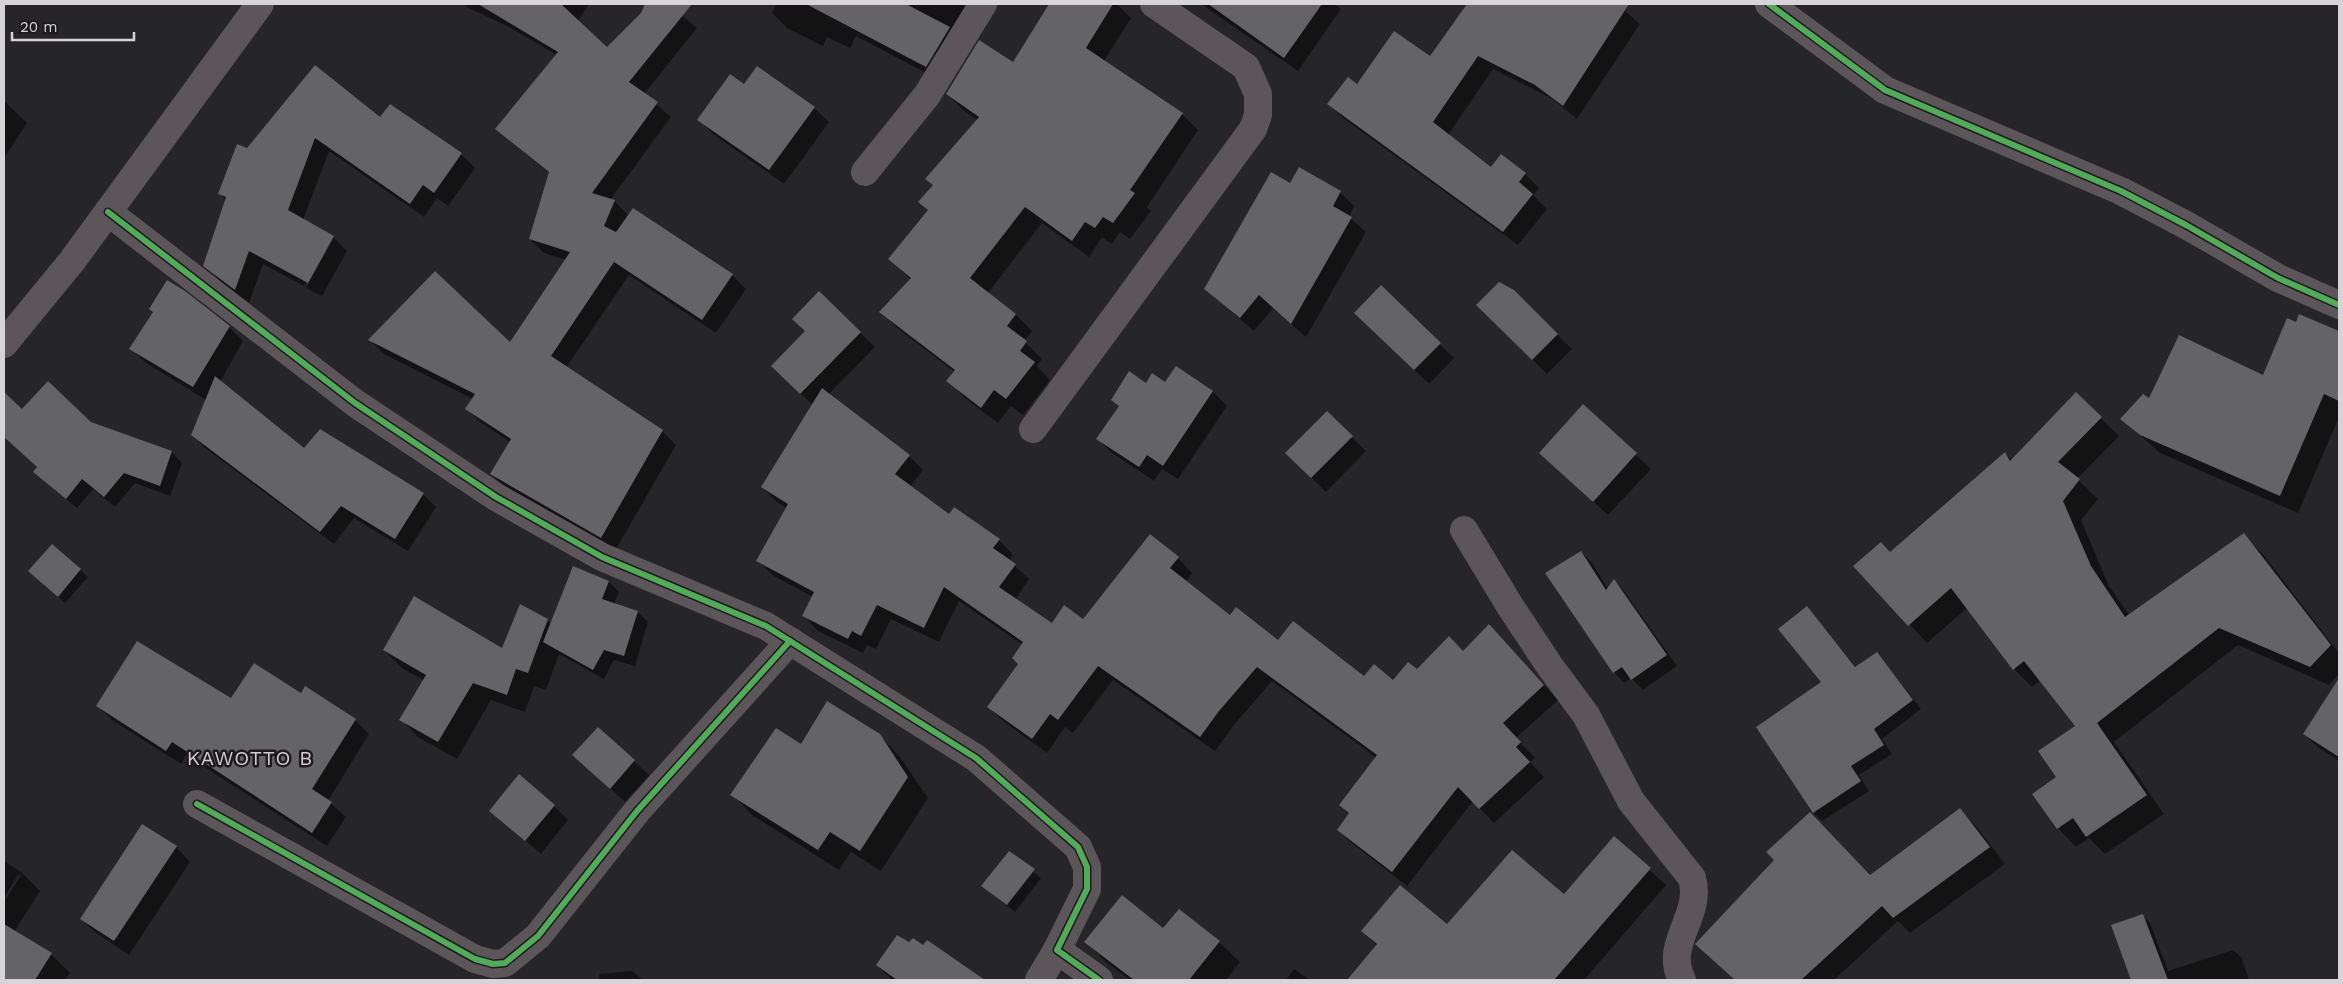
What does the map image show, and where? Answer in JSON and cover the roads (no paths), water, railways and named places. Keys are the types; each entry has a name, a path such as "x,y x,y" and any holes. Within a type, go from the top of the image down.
{"street":[{"path":"4,344 72,260 260,4"},
{"path":"866,172 927,95 983,4"},
{"path":"1033,429 1254,129 1258,115 1258,94 1246,67 1154,4"},
{"path":"1769,4 1885,90 2121,191 2186,225 2278,278 2339,305"},
{"path":"108,212 354,403 496,496 602,557 766,626 976,758 1078,847 1087,867 1087,889 1057,950 1039,980"},
{"path":"1464,530 1548,665 1586,715 1631,801 1692,878 1696,892 1694,904 1677,949 1676,969 1682,980"},
{"path":"197,804 475,959 493,964 505,963 538,936 637,811 790,641"},
{"path":"1057,950 1099,980"}],"district":[{"name":"KAWOTTO B","path":"250,758"}]}
